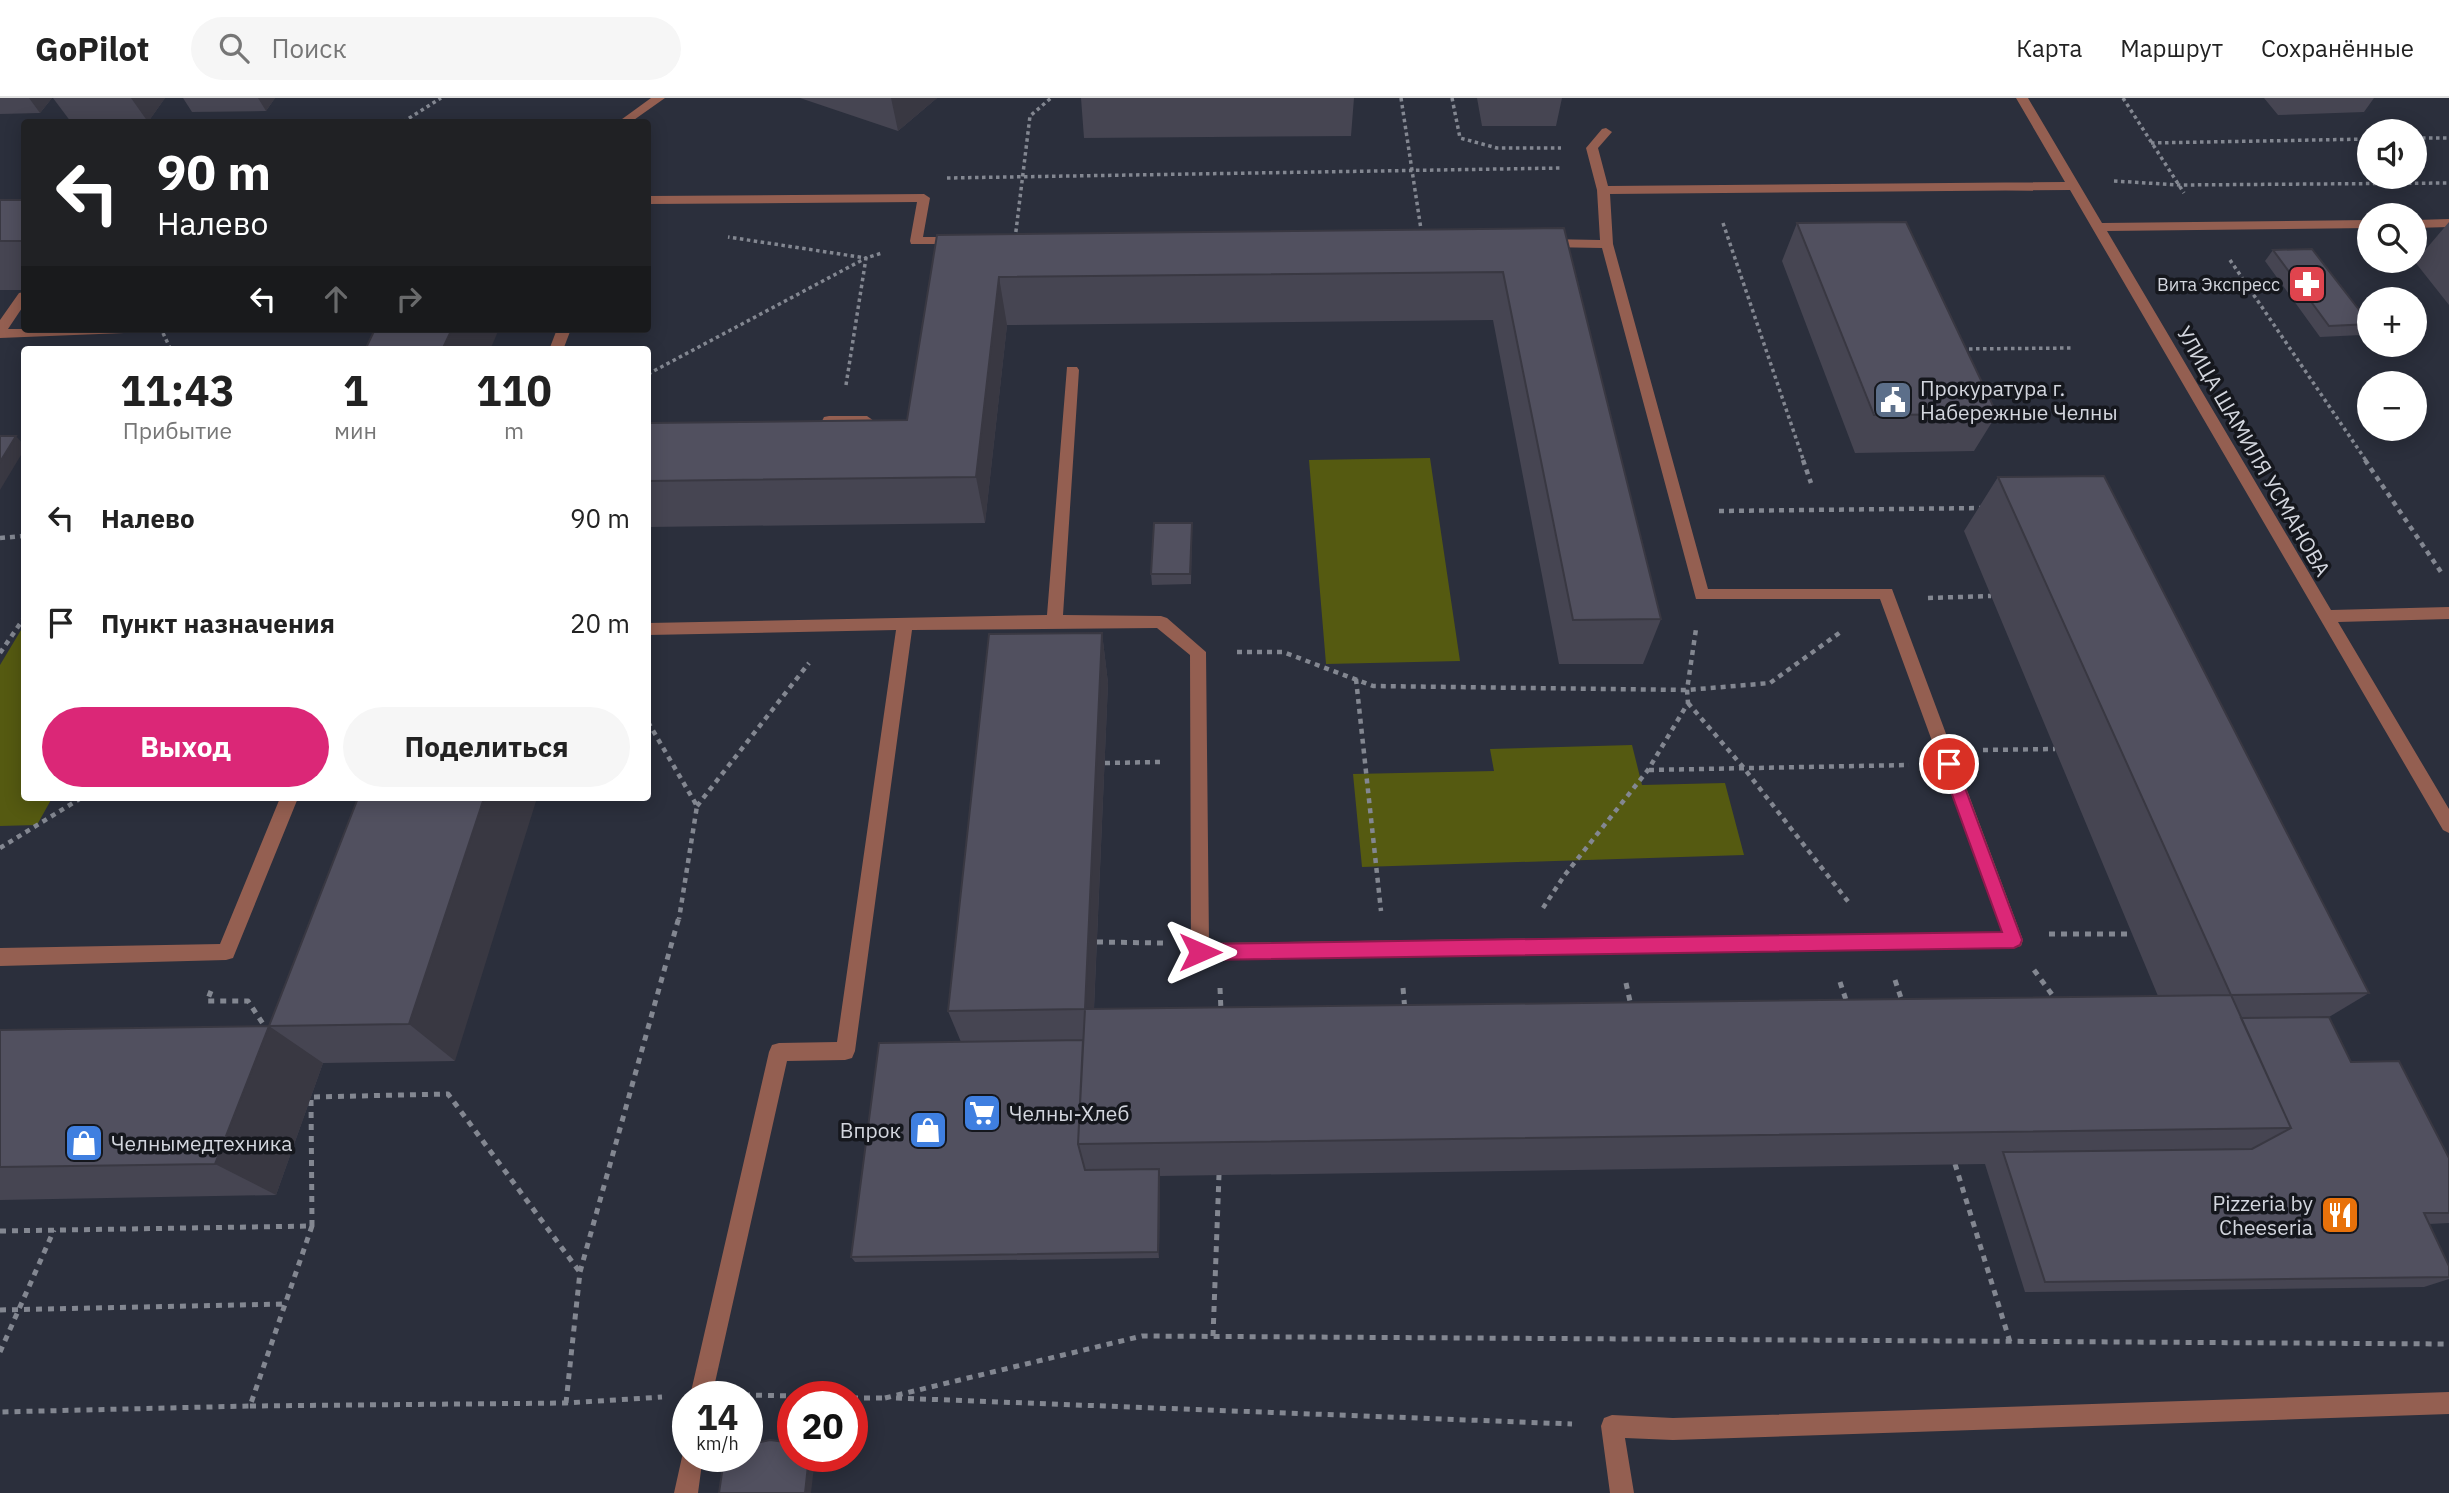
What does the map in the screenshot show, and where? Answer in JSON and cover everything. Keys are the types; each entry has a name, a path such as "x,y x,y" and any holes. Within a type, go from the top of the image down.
{"street":[{"path":"628,119 659,98"},
{"name":"УЛИЦА ШАМИЛЯ УСМАНОВА","path":"2022,98 2449,825"},
{"path":"651,629 905,623 1161,622 1198,652 1200,952 1880,942 2012,937 1886,593 1702,595 1607,244 1603,190 1592,148 1606,132"},
{"path":"1603,190 2076,186"},
{"path":"651,200 924,198 916,241 1015,240"},
{"path":"2427,224 2449,223"},
{"path":"2100,227 2357,224"},
{"path":"1528,243 1607,244"},
{"path":"0,332 21,300"},
{"path":"0,332 21,331"},
{"path":"1055,621 1072,370"},
{"path":"812,422 867,421"},
{"path":"2325,616 2449,613"},
{"path":"704,1381 779,1052 845,1051 905,623"},
{"path":"0,957 226,952 288,801"},
{"path":"1622,1493 1612,1426 1673,1429 2449,1403"},
{"path":"686,1493 689,1472"}],"path":[{"path":"409,119 441,98"},
{"path":"1015,240 1030,116 1051,98"},
{"path":"1401,98 1423,242"},
{"path":"1452,98 1460,138 1497,148 1592,148"},
{"path":"2123,98 2179,186 2449,585"},
{"path":"2427,138 2449,138"},
{"path":"2151,143 2357,139"},
{"path":"946,178 1597,167"},
{"path":"2108,181 2179,186 2449,183"},
{"path":"1712,189 1811,483"},
{"path":"716,235 866,258"},
{"path":"651,372 866,258 916,241"},
{"path":"840,421 866,258"},
{"path":"1956,349 2073,348"},
{"path":"1679,512 1985,508"},
{"path":"0,538 21,536"},
{"path":"1702,595 1686,690 1688,703 1743,767 1880,942 1907,1013"},
{"path":"1198,652 1283,652 1373,686 1686,690 1770,682 1888,598 1991,596"},
{"path":"0,653 21,622"},
{"path":"566,1403 580,1272 678,925 697,806 839,625"},
{"path":"1356,679 1392,949 1405,1016"},
{"path":"1517,947 1564,876 1648,770 1688,703"},
{"path":"651,727 697,806"},
{"path":"1648,770 2055,750"},
{"path":"1105,763 1198,761"},
{"path":"0,848 76,801"},
{"path":"2012,937 2132,934"},
{"path":"2012,937 2058,1003"},
{"path":"1097,942 1199,943"},
{"path":"1829,942 1850,1014"},
{"path":"1619,946 1632,1014"},
{"path":"226,952 207,1001 248,1001 269,1032"},
{"path":"1220,952 1221,1019"},
{"path":"250,1406 312,1226 311,1097 447,1094 580,1272"},
{"path":"1955,1164 2010,1342"},
{"path":"1213,1336 1219,1175"},
{"path":"0,1231 312,1226"},
{"path":"0,1352 54,1230"},
{"path":"0,1310 285,1304"},
{"path":"885,1398 1142,1336 2449,1344"},
{"path":"868,1398 992,1400 1612,1426"},
{"path":"0,1412 538,1402"}],"green space":[{"path":"1430,458 1460,661 1326,664 1309,460"},
{"path":"21,630 21,801 50,801 37,825 0,826 0,665"},
{"path":"1632,745 1642,785 1725,783 1744,855 1362,867 1353,774 1494,771 1490,749"}],"building":[{"path":"0,200 21,200 21,241 0,241"},
{"path":"1906,222 1997,414 1874,415 1797,223"},
{"path":"1564,228 1661,619 1573,620 1503,272 999,277 976,477 651,481 651,423 907,420 937,235"},
{"path":"2312,249 2357,307 2357,325 2329,326 2273,250"},
{"path":"373,333 450,333 444,346 367,346"},
{"path":"0,436 16,436 0,462"},
{"path":"2104,476 2369,993 2231,995 1998,477"},
{"path":"1154,523 1192,523 1190,574 1151,574"},
{"path":"1102,633 1085,1009 948,1011 989,634"},
{"path":"357,801 483,801 409,1024 269,1026"},
{"path":"2231,995 2291,1128 1078,1144 1085,1009"},
{"path":"2329,1017 2351,1062 2399,1061 2449,1158 2449,1213 2424,1213 2449,1266 2449,1277 2045,1282 2003,1152 2252,1149 2291,1128 2241,1018"},
{"path":"269,1026 215,1164 0,1167 0,1030"},
{"name":"Челны-Хлеб","path":"1083,1040 1078,1144 1085,1170 1159,1169 1158,1252 851,1257 879,1043"},
{"path":"777,1441 777,1472 807,1472 805,1493 719,1493 722,1472 763,1472 763,1442"}],"place":[{"name":"Вита Экспресс","path":"2307,284"},
{"name":"Прокуратура г. Набережные Челны","path":"1893,400"},
{"name":"Челны-Хлеб","path":"982,1113"},
{"name":"Впрок","path":"928,1130"},
{"name":"Челнымедтехника","path":"84,1143"},
{"name":"Pizzeria by Cheeseria","path":"2340,1215"}],"route":[{"path":"1200,952 2014,940 1949,764"}]}
